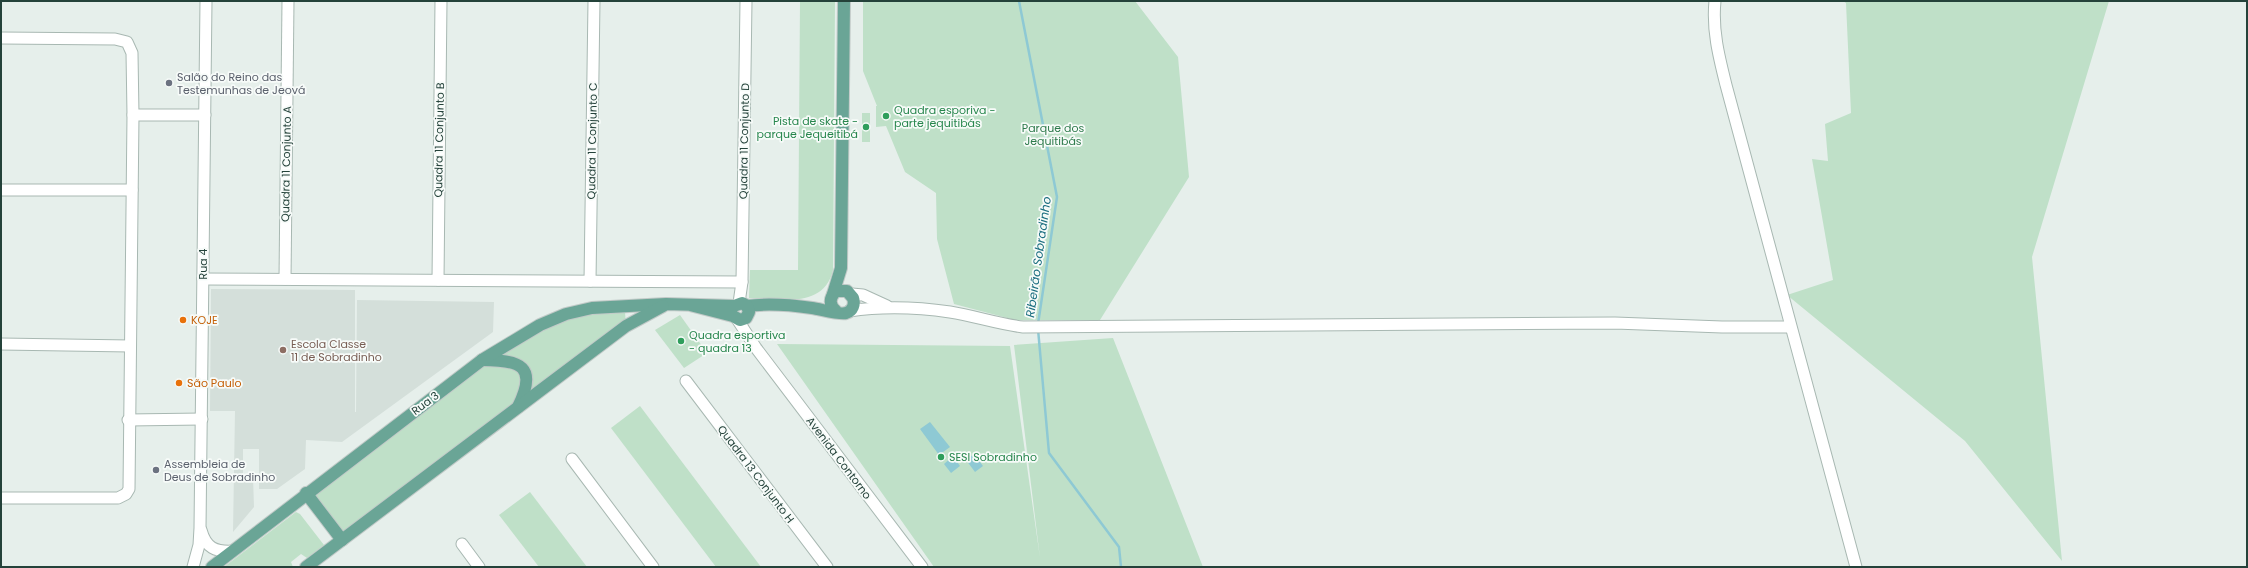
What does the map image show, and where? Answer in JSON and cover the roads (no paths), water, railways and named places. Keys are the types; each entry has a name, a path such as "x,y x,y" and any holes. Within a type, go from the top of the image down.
{"main road":[{"path":"836,312 831,305 832,296 841,268 844,1"},
{"path":"741,312 790,307 812,308 842,314 852,311 854,301 841,268"},
{"path":"812,308 844,290 851,294"},
{"path":"306,567 626,326 666,304"},
{"name":"Rua 3","path":"212,567 233,552 306,493 482,360 512,340 560,317 592,308 666,304 690,305 741,312"},
{"path":"619,306 625,312 626,326"},
{"path":"482,360 508,361 518,364 523,369 527,378 527,387 518,408"},
{"path":"306,493 342,540"}],"street":[{"name":"Rua 4","path":"193,567 200,528 206,1"},
{"name":"Quadra 11 Conjunto A","path":"285,279 288,1"},
{"name":"Quadra 11 Conjunto B","path":"438,280 441,1"},
{"name":"Quadra 11 Conjunto C","path":"590,281 594,1"},
{"name":"Quadra 11 Conjunto D","path":"741,312 746,1"},
{"path":"1715,1 1713,16 1717,49 1790,327 1856,567"},
{"path":"1,38 115,39 127,42 132,53 133,115 128,420 129,489 126,494 118,498 1,498"},
{"path":"133,115 205,115"},
{"path":"1,190 132,190"},
{"path":"203,279 742,282"},
{"path":"851,294 864,295 887,306"},
{"path":"852,311 887,306 951,312 998,324 1023,327 1615,323 1722,327 1790,327"},
{"name":"Avenida Contorno","path":"741,312 756,348 922,567"},
{"path":"1,344 130,346"},
{"name":"Quadra 13 Conjunto H","path":"686,381 827,567"},
{"path":"128,420 202,419"},
{"path":"572,459 653,567"},
{"name":"Rua 4","path":"200,528 208,546 216,551 233,552"},
{"path":"462,544 479,567"}],"water":[{"path":"930,422 950,447 939,455 920,429"},
{"path":"974,454 983,466 975,472 966,460"},
{"path":"953,456 960,466 951,473 944,464"}],"waterway":[{"name":"Ribeirão Sobradinho","path":"1019,1 1057,197 1038,324"},
{"name":"Ribeirão Sobradinho","path":"1038,329 1049,453 1119,547 1121,567"}],"place":[{"name":"Salão do Reino das Testemunhas de Jeová","path":"169,83"},
{"name":"Quadra esporiva - parte jequitibás","path":"886,116"},
{"name":"Pista de skate - parque Jequeitibá","path":"866,127"},
{"name":"KOJE","path":"183,320"},
{"name":"Quadra esportiva - quadra 13","path":"681,341"},
{"name":"Escola Classe 11 de Sobradinho","path":"283,350"},
{"name":"São Paulo","path":"179,383"},
{"name":"SESI Sobradinho","path":"941,457"},
{"name":"Assembleia de Deus de Sobradinho","path":"156,470"}],"park label":[{"name":"Parque dos Jequitibás","path":"1053,134"}]}
